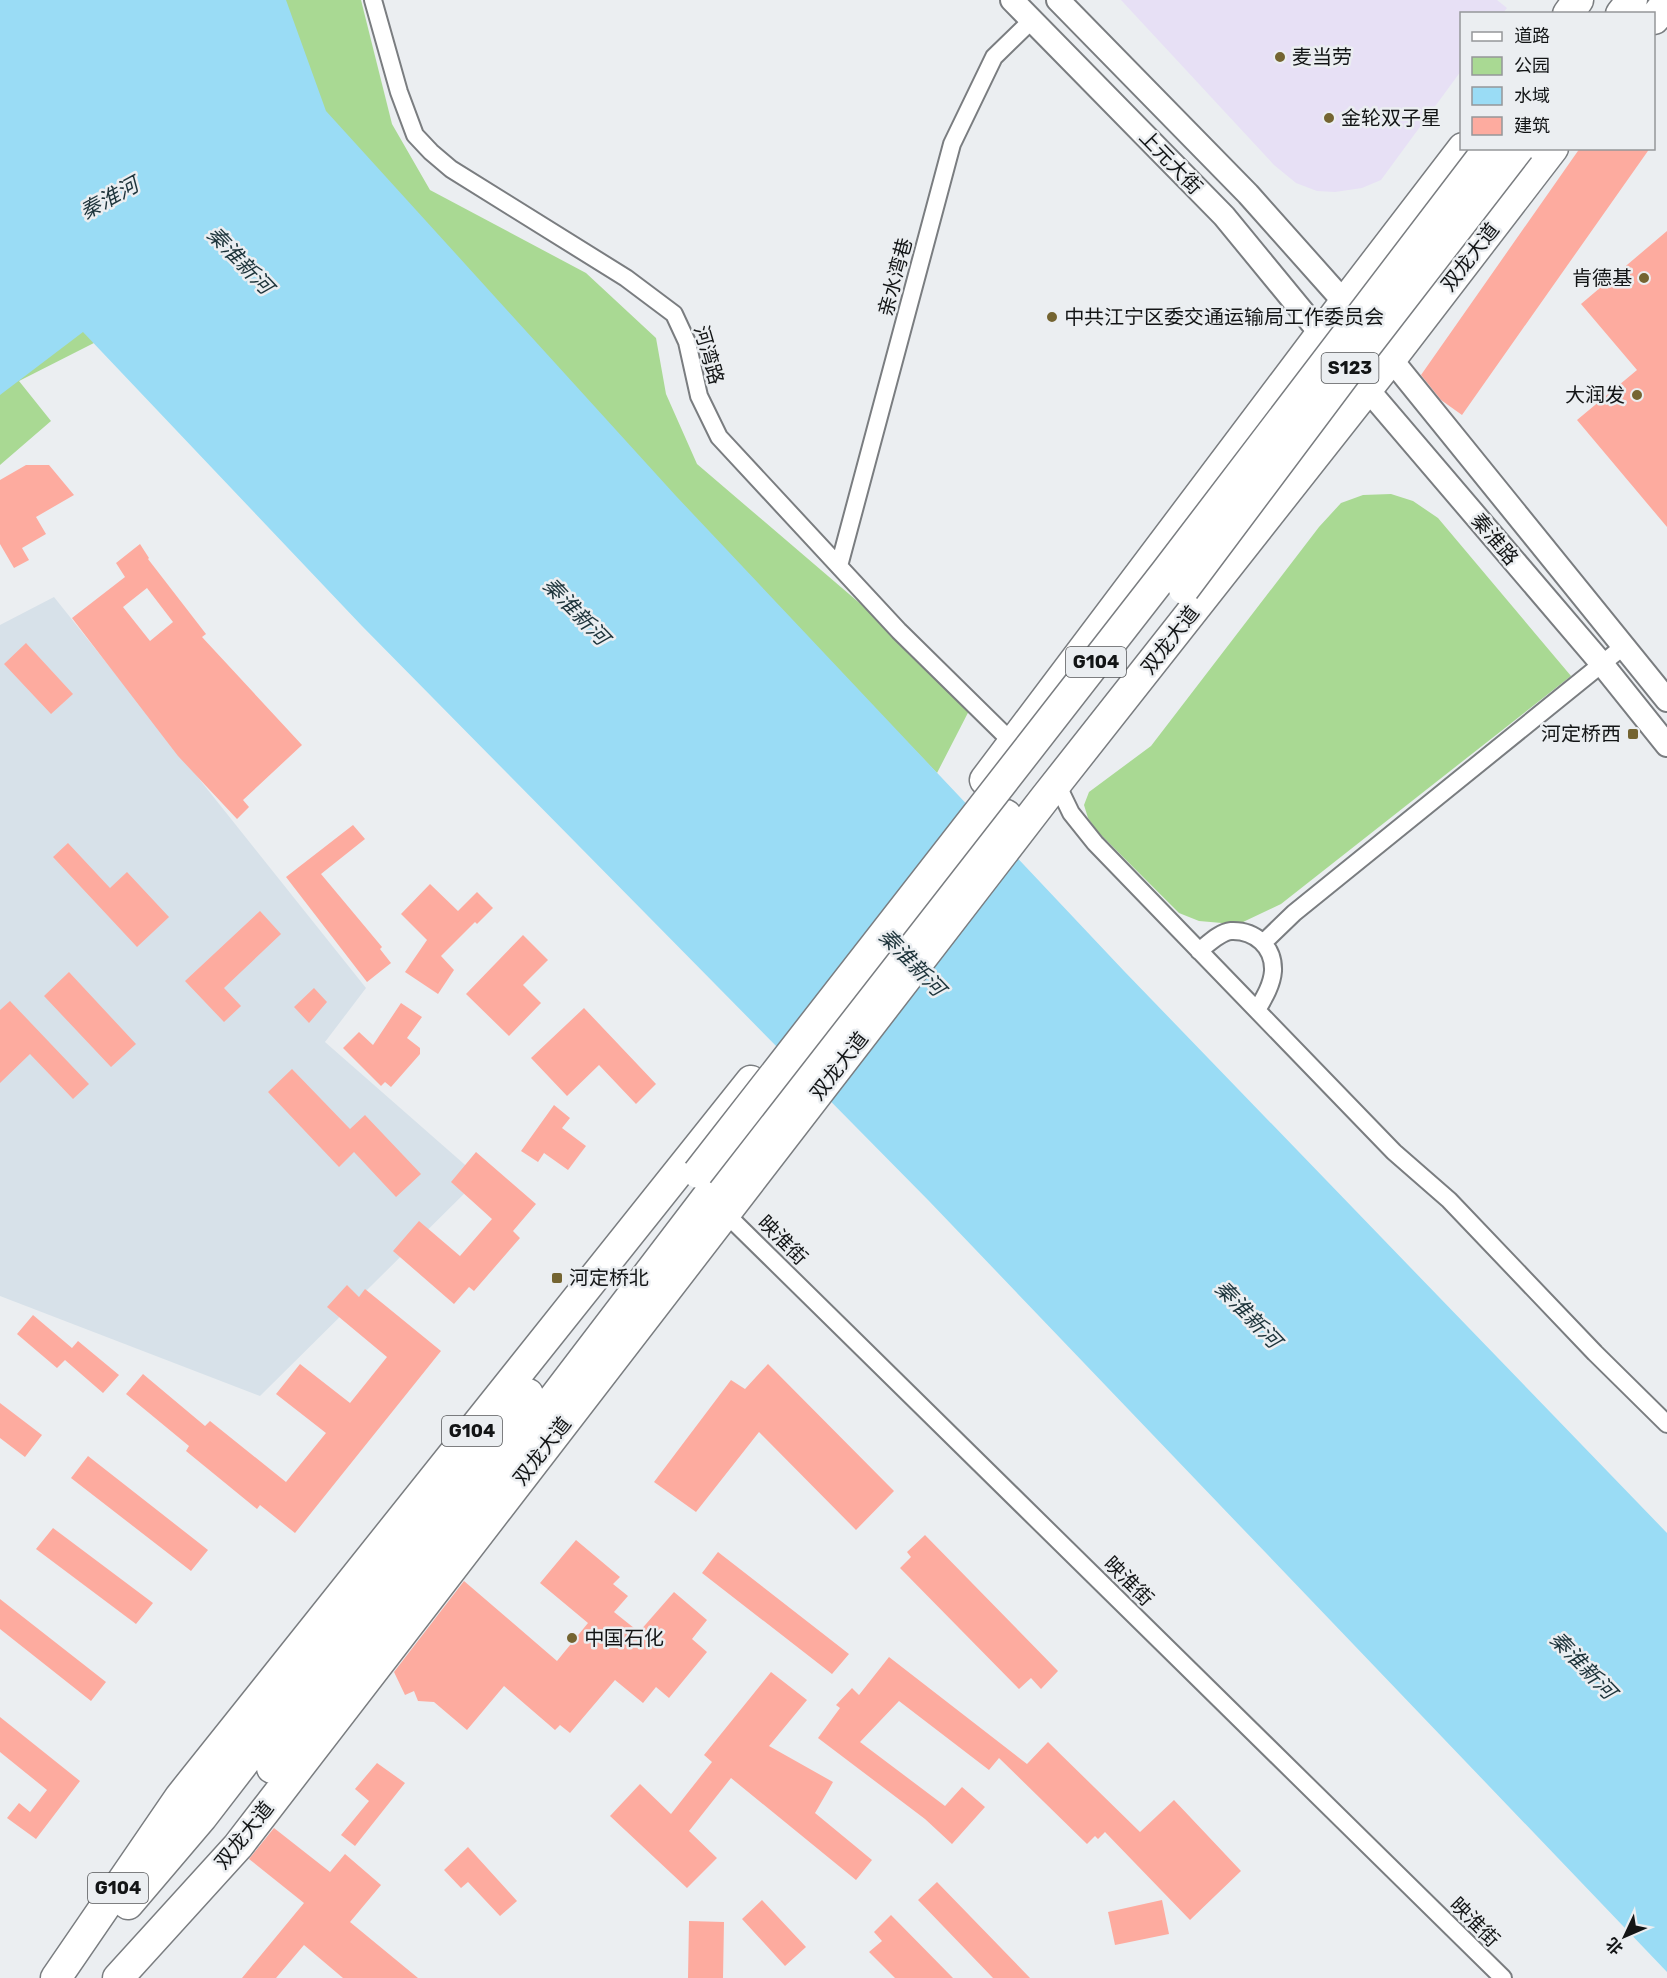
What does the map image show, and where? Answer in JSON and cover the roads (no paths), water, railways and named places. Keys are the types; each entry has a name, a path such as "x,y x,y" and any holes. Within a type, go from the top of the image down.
{"highway":[{"path":"1623,12 1632,0"},
{"path":"1655,17 1667,2"},
{"name":"G104","path":"56,1978 180,1797 764,1065 1008,751 1320,334 1461,150"},
{"name":"G104","path":"63,1978 202,1817 712,1192 1159,582 1487,150"},
{"name":"S123","path":"1184,589 1363,350 1517,150"},
{"name":"双龙大道","path":"118,1978 238,1846 712,1192 809,1106 1051,791 1551,150"},
{"name":"G104","path":"109,1978 712,1192 1184,589"}],"main road":[{"name":"上元大街","path":"1011,0 1224,216 1320,334"},
{"name":"上元大街","path":"1069,4 1248,194 1345,302"},
{"name":"秦淮路","path":"1345,302 1667,700"},
{"name":"秦淮路","path":"1320,334 1602,664 1667,745"}],"street":[{"name":"河湾路","path":"373,0 399,92 415,135 451,170 626,278 674,314 687,342 699,396 719,436 1008,751"},
{"name":"亲水湾巷","path":"839,566 952,144 994,57 1032,20"},
{"path":"1264,942 1294,913 1624,646"},
{"path":"1051,791 1095,843 1394,1152 1449,1200 1595,1353 1667,1424"},
{"path":"1199,951 1215,938 1230,931 1251,934 1264,942 1271,956 1273,972 1267,993 1257,1010"},
{"name":"映淮街","path":"712,1192 1503,1978"}],"water":[{"path":"0,0 286,0 326,111 676,496 1124,971 1667,1533 1667,1972 929,1201 362,626 83,332 0,395"}],"place":[{"name":"麦当劳","path":"1280,57"},
{"name":"金轮双子星","path":"1329,118"},
{"name":"肯德基","path":"1644,278"},
{"name":"中共江宁区委交通运输局工作委员会","path":"1052,317"},
{"name":"大润发","path":"1637,395"},
{"name":"河定桥西","path":"1633,734"},
{"name":"河定桥北","path":"557,1278"},
{"name":"中国石化","path":"572,1638"}],"water label":[{"name":"秦淮河","path":"109,198"},
{"name":"秦淮新河","path":"240,260"},
{"name":"秦淮新河","path":"576,611"},
{"name":"秦淮新河","path":"912,962"},
{"name":"秦淮新河","path":"1248,1314"},
{"name":"秦淮新河","path":"1583,1665"}]}
